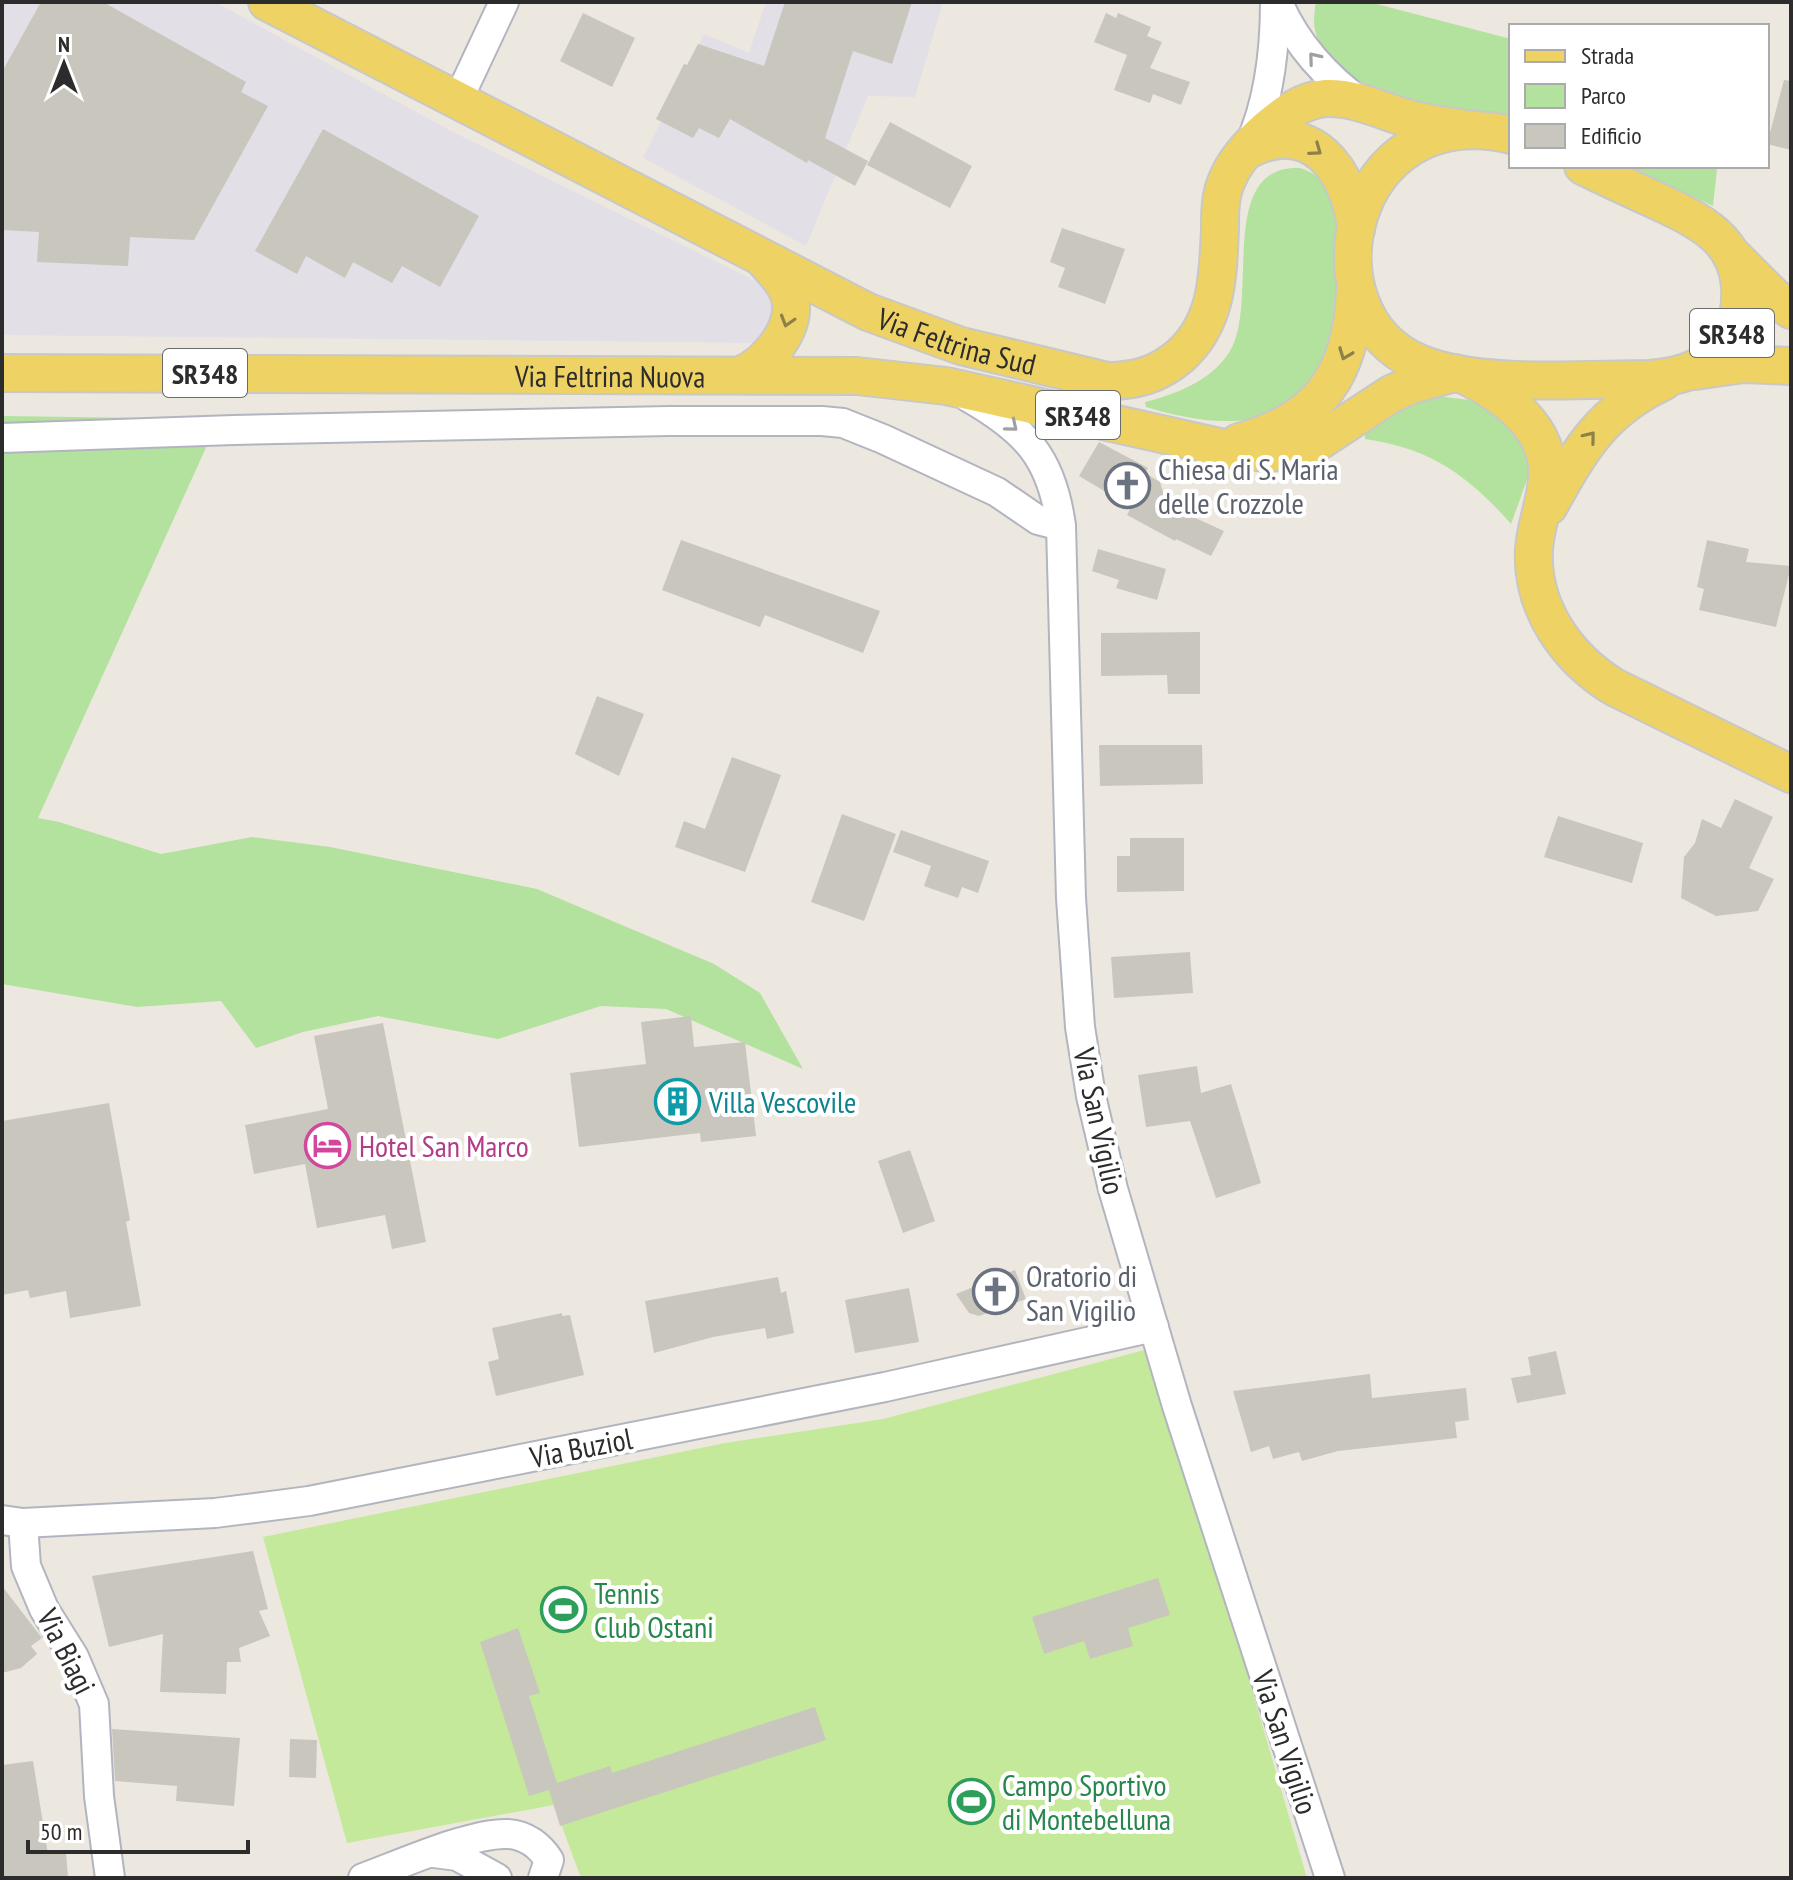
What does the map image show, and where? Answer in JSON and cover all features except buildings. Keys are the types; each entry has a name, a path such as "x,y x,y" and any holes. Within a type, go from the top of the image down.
{"main road":[{"name":"Via Feltrina Sud","path":"267,2 308,12 457,102 842,300 927,336 1107,381 1131,380 1156,373 1177,359 1194,341 1209,316 1215,295 1223,192 1231,171 1245,152 1278,120 1312,100 1336,98 1423,122 1474,130"},
{"name":"SR348","path":"1509,135 1474,130 1435,134 1401,152 1384,168 1373,185 1356,229 1356,278 1369,320 1390,346 1418,363 1457,373 1526,379 1649,379 1735,364 1791,366"},
{"path":"1245,152 1260,144 1284,139 1299,140 1313,146 1333,165 1344,182 1356,229"},
{"name":"SR348","path":"1587,168 1701,222 1757,281 1791,310"},
{"name":"SR348","path":"1680,375 1713,357 1723,348 1734,328 1740,289 1732,255"},
{"name":"Via Feltrina Sud","path":"741,375 754,369 769,355 781,338 791,311 788,291 761,257"},
{"name":"Via Feltrina Nuova","path":"1210,445 1237,442 1279,429 1319,398 1338,371 1348,348 1356,278"},
{"name":"Via Feltrina Nuova","path":"2,373 857,376 946,386 1210,445 1259,453 1302,448 1327,437 1391,394 1411,385 1457,373"},
{"path":"1457,373 1480,383 1511,405 1540,438 1547,477 1534,559 1542,601 1553,628 1582,665 1614,687 1791,774"},
{"path":"1538,529 1577,455 1607,418 1631,399 1680,375"}],"street":[{"path":"457,102 504,2"},
{"path":"1277,2 1323,70 1363,104"},
{"path":"1245,152 1261,111 1269,74 1277,2"},
{"name":"Via San Vigilio","path":"946,386 1000,416 1030,442 1041,456 1054,486 1061,526 1071,898 1082,1043 1091,1096 1109,1174 1195,1463 1330,1878"},
{"path":"2,438 266,429 654,421 822,421 843,423 883,439 997,492 1038,520 1061,526"},
{"name":"Via Buziol","path":"12,1522 215,1513 309,1501 885,1387 1154,1327"},
{"name":"Via Biagi","path":"12,1522 44,1609 74,1657 94,1704 99,1796 110,1878"},
{"path":"363,1878 478,1837 509,1833 541,1847 549,1860 543,1878"},
{"path":"433,1853 457,1856 497,1878"}],"shaded area":[{"path":"2,2 215,2 455,133 774,290 771,343 2,335"},
{"path":"766,2 943,2 915,97 868,96 806,246 643,158 704,34 749,53"}],"green space":[{"path":"1319,2 1369,2 1509,38 1509,115 1414,108 1376,95 1337,65 1319,42 1314,21 1315,5"},
{"path":"1300,168 1324,182 1329,190 1337,228 1337,295 1332,345 1316,373 1301,393 1283,407 1262,416 1216,421 1146,407 1145,402 1194,384 1224,360 1239,327 1244,238 1249,210 1258,188 1274,173"},
{"path":"1631,168 1717,169 1713,206"},
{"path":"1436,396 1479,401 1505,415 1528,456 1528,477 1511,524 1480,492 1447,467 1409,449 1365,439 1365,427 1393,408"},
{"path":"2,416 219,419 38,818 161,854 252,837 330,847 537,889 714,964 760,993 803,1069 666,1009 601,1006 498,1039 378,1016 303,1032 256,1048 221,1001 137,1007 2,984"},
{"path":"1152,1348 1307,1878 581,1878 554,1805 347,1843 263,1537 725,1443 883,1419"}],"place":[{"name":"Chiesa di S. Maria delle Crozzole","path":"1127,485"},
{"name":"Villa Vescovile","path":"678,1101"},
{"name":"Hotel San Marco","path":"328,1145"},
{"name":"Oratorio di San Vigilio","path":"995,1292"},
{"name":"Tennis Club Ostani","path":"563,1609"},
{"name":"Campo Sportivo di Montebelluna","path":"971,1801"}]}
